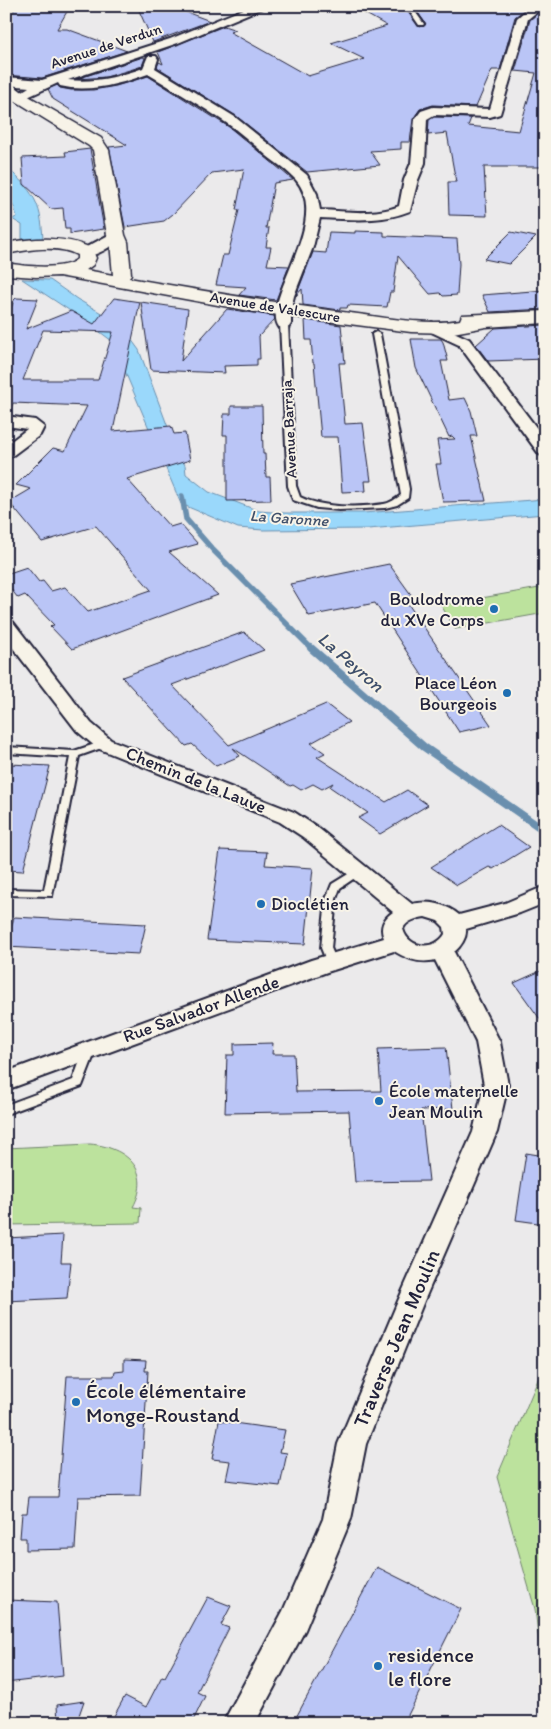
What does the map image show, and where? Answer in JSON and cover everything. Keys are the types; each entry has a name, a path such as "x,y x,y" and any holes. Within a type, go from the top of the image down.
{"main road":[{"path":"13,92 95,142 101,150 116,235 119,242 122,274"},
{"name":"Avenue de Valescure","path":"6,249 26,246 75,246 86,257 122,274 154,286"},
{"path":"6,269 61,271 76,267 86,257"},
{"name":"Avenue de Valescure","path":"61,271 154,286 284,317 376,328 414,322 474,327"},
{"name":"Avenue de Valescure","path":"398,324 432,327 474,327 545,317"}],"street":[{"name":"Avenue de Verdun","path":"13,92 57,80 154,48 262,6"},
{"path":"314,214 382,215 396,213 405,208 411,180 418,163 420,119 425,114 433,111 490,113 496,111 523,18 539,6"},
{"path":"148,70 148,66 157,50 154,48"},
{"path":"57,80 71,84 97,84 112,82 148,70 231,120 302,178 310,194 314,214 306,246 287,296 284,317"},
{"name":"Avenue de Verdun","path":"6,81 43,84"},
{"path":"86,257 116,235"},
{"path":"474,327 545,451"},
{"path":"6,421 29,423 36,427 34,432 6,453"},
{"name":"Chemin de la Lauve","path":"8,631 84,727 104,744 287,817 310,832 408,912"},
{"path":"454,924 498,912 535,899 545,893"},
{"path":"426,909 443,914 454,924 457,932 450,946 442,951 433,953 412,952 397,942 392,928 400,916 408,912 426,909"},
{"name":"Rue Salvador Allende","path":"6,1081 332,962 397,942"},
{"name":"Traverse Jean Moulin","path":"238,1723 294,1620 337,1519 352,1444 415,1292 485,1132 496,1085 488,1042 464,998 442,951"}],"lane":[{"path":"408,6 421,24"},
{"name":"Avenue Barraja","path":"284,317 292,486 296,498 305,504 318,508 385,506 405,496 376,328"},
{"path":"6,750 76,754 104,744"},
{"path":"6,892 48,894 76,754"},
{"path":"332,962 326,948 331,899 336,886 358,871"},
{"path":"6,1110 78,1083 90,1050"}],"green space":[{"name":"Boulodrome du XVe Corps","path":"545,587 545,613 455,629 441,605"},
{"path":"90,1144 103,1146 125,1155 138,1172 140,1182 133,1207 141,1208 140,1223 6,1225 6,1148"},
{"path":"545,1363 545,1692 535,1609 497,1477"}],"water":[{"path":"6,166 23,183 38,206 43,240 22,239 22,225 12,219 17,217 14,207 6,196"},
{"name":"La Garonne","path":"22,279 50,280 77,299 110,318 128,335 139,350 178,454 185,465 186,474 209,492 259,511 285,513 363,513 545,499 545,514 368,529 263,530 238,528 181,504 112,341"}],"building":[{"path":"17,6 69,8 57,29 67,29 127,51 42,78 6,75 6,20"},
{"path":"137,6 160,6 178,9 210,21 153,42"},
{"path":"352,6 404,6 419,27 426,24 413,6 508,6 524,10 515,17 500,70 492,70 476,107 433,105 420,109 413,119 410,142 401,142 401,149 370,151 380,165 307,172 236,116 157,67 159,62 163,64 158,52 224,26 236,30 230,32 308,76 364,59 331,43 387,26"},
{"path":"538,13 545,14 545,52 540,52 545,61 545,167 484,167 487,216 449,215 448,182 456,182 447,133 428,135 429,120 434,117 471,118 468,126 519,131 536,73 515,71 530,20"},
{"path":"143,57 145,58 142,66 133,69 106,77 77,79"},
{"path":"148,76 229,127 293,180 274,183 266,228 269,228 266,247 271,247 267,265 289,266 276,300 239,295 246,287 216,285 223,255 228,255 239,210 236,210 244,169 212,173 164,221 125,227 109,147 127,145 53,99 48,89 57,85 60,88 71,90 93,90 116,86"},
{"path":"90,149 104,229 70,234 70,229 65,229 63,208 51,209 24,184 22,158 66,156 65,152"},
{"path":"355,231 384,232 384,236 457,239 459,264 457,295 443,296 440,293 430,294 398,256 393,292 390,292 387,307 348,305 347,308 340,308 340,310 303,305 302,289 296,296 313,252 326,253 329,232 355,233"},
{"path":"511,232 536,237 509,264 484,259"},
{"path":"545,290 545,309 490,312 482,295"},
{"path":"16,298 38,299 26,329 71,311 94,324 114,298 140,302 113,431 171,426 174,434 185,433 190,460 127,479 170,527 180,524 198,544 169,552 218,595 72,649 50,626 54,625 25,595 18,598 6,583 6,574 27,567 39,582 43,581 51,591 65,587 88,612 151,590 96,526 42,542 9,502 31,489 16,485 53,448 65,451 87,406 13,403 8,414 6,414 6,322","holes":["43,330 113,332 98,380 23,380"]},
{"path":"141,302 188,309 181,361 227,309 274,316 275,319 259,336 260,359 257,359 257,365 224,366 225,373 151,370"},
{"path":"305,320 341,325 345,363 339,363 345,424 363,423 371,481 365,481 366,491 342,492 338,437 321,437 311,340 306,340"},
{"path":"545,325 545,359 488,361 476,345 495,328"},
{"path":"411,339 441,339 443,342 448,361 441,361 449,400 465,398 471,411 477,436 471,436 486,501 443,502 436,464 441,464 437,440 455,439 452,436 449,437 416,368"},
{"path":"231,406 262,406 263,454 265,454 266,477 270,477 271,500 227,501 227,435 223,435 224,414 231,414"},
{"path":"389,564 412,596 404,598 491,725 459,732 375,603 309,616 290,584"},
{"path":"244,632 264,650 172,685 229,745 326,704 349,722 311,743 325,753 317,757 386,802 407,790 428,805 380,834 358,818 368,813 330,787 333,783 322,789 313,784 301,790 293,785 290,786 233,748 240,756 216,766 192,744 186,746 122,677"},
{"path":"10,764 50,766 23,871 6,870 6,776"},
{"path":"498,825 529,847 493,869 489,867 457,885 431,867"},
{"name":"Dioclétien","path":"220,850 267,852 265,865 313,868 305,944 207,940"},
{"path":"14,917 146,924 139,954 6,947"},
{"path":"545,969 545,1026 514,983"},
{"path":"273,1043 272,1054 294,1054 296,1092 381,1091 378,1049 446,1047 453,1109 421,1110 429,1181 355,1182 349,1111 225,1113 227,1055 234,1055 234,1044"},
{"path":"526,1153 545,1156 545,1224 516,1220"},
{"path":"63,1235 61,1262 71,1262 67,1298 6,1301 6,1238"},
{"path":"124,1359 146,1360 145,1371 148,1371 140,1496 78,1497 75,1549 26,1550 26,1538 20,1538 22,1513 27,1513 29,1497 58,1497 67,1376 114,1376 115,1372 124,1371"},
{"path":"219,1421 285,1430 280,1452 287,1453 280,1486 226,1480 230,1461 212,1459"},
{"name":"residence le flore","path":"377,1567 461,1609 404,1723 293,1723"},
{"path":"208,1597 231,1606 221,1625 229,1628 197,1692 205,1696 192,1723 129,1723 114,1716 125,1696 146,1707 162,1676 165,1677"},
{"path":"6,1600 57,1602 63,1676 6,1683"},
{"path":"84,1701 77,1721 58,1723 57,1705"}],"waterway":[{"name":"La Peyron","path":"182,496 186,519 213,550 311,648"},
{"name":"La Peyron","path":"311,648 424,747 545,831"}],"place":[{"name":"Boulodrome du XVe Corps","path":"494,609"},
{"name":"Place Léon Bourgeois","path":"507,693"},
{"name":"Dioclétien","path":"261,904"},
{"name":"École maternelle Jean Moulin","path":"379,1101"},
{"name":"École élémentaire Monge-Roustand","path":"76,1402"},
{"name":"residence le flore","path":"378,1666"}]}
